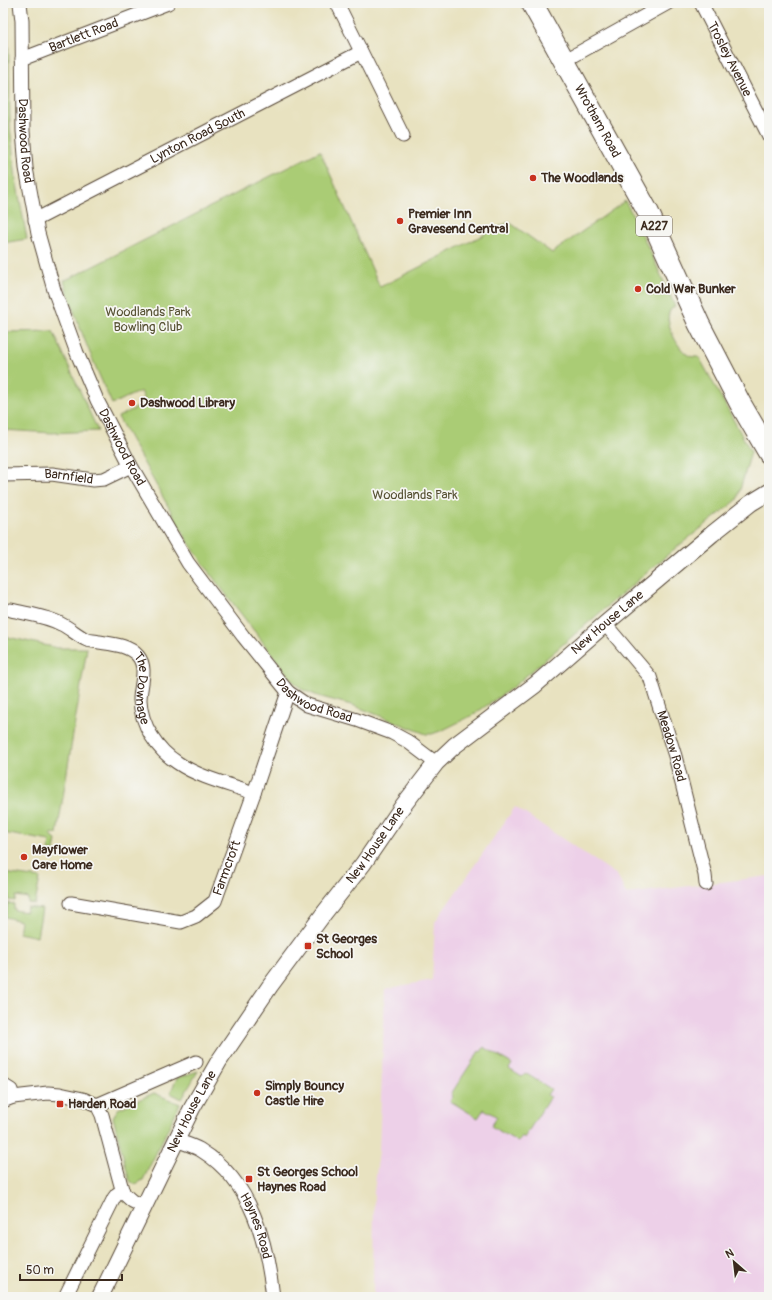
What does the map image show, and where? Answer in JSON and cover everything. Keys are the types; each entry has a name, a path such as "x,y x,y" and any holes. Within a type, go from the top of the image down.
{"main road":[{"name":"Wrotham Road","path":"532,3 644,206 699,324 740,403 769,453"}],"street":[{"name":"Dashwood Road","path":"20,3 24,146 26,168 36,220 54,290 69,331 98,400 131,466 188,563 247,642 288,692 307,705 357,720 392,733 408,741 436,763"},
{"name":"Bartlett Road","path":"22,59 168,3"},
{"path":"337,3 403,136"},
{"path":"564,61 668,3"},
{"name":"Trosley Avenue","path":"701,3 769,136"},
{"name":"Lynton Road South","path":"36,220 361,52"},
{"name":"Barnfield","path":"3,475 52,474 93,480 104,479 131,466"},
{"name":"New House Lane","path":"100,1297 192,1108 215,1068 270,986 363,864 402,807 436,763 454,746 535,686 605,624 712,534 752,503 769,492"},
{"name":"The Downage","path":"11,610 54,620 87,640 121,646 134,652 140,658 143,667 140,700 143,716 152,737 162,750 171,759 187,769 254,794"},
{"name":"Meadow Road","path":"605,624 650,677 675,756 706,884"},
{"name":"Farmcroft","path":"71,903 182,922 196,916 215,901 254,794 288,692"},
{"name":"New House Lane","path":"97,1105 196,1062"},
{"path":"3,1085 11,1090 8,1099 54,1093 83,1099 97,1105 102,1115 122,1191 130,1200 144,1207"},
{"name":"Haynes Road","path":"177,1140 202,1151 216,1161 231,1176 247,1198 255,1216 263,1246 270,1275 273,1297"},
{"path":"65,1297 114,1198 122,1191"}],"shaded area":[{"path":"515,807 617,875 626,894 769,876 769,1297 373,1297 374,1192 379,1151 385,989 432,980 435,922"}],"green space":[{"path":"3,3 7,3 8,17 10,127 16,179 27,239 3,243"},
{"name":"Woodlands Park","path":"320,151 380,287 509,222 552,253 625,201 636,221 675,306 670,311 668,318 677,344 691,356 699,357 751,452 737,500 672,551 513,687 473,715 432,734 426,734 355,706 318,696 301,689 292,680 215,580 187,540 118,417 146,403 141,391 112,404 86,344 64,281"},
{"path":"53,331 98,431 52,433 3,430 3,332"},
{"path":"3,636 58,648 87,648 57,834 51,833 51,836 56,840 54,851 49,850 50,841 3,833"},
{"path":"3,870 11,874 40,878 35,904 28,903 28,898 16,896 15,901 8,900 9,896 4,895"},
{"path":"8,903 14,904 14,910 26,912 27,907 42,909 37,937 19,933 21,921 5,917"},
{"path":"484,1047 512,1064 509,1069 522,1077 525,1073 551,1089 547,1095 550,1097 524,1138 522,1136 518,1142 491,1126 497,1117 484,1109 478,1118 450,1101 453,1096 451,1094 479,1051 481,1052"},
{"path":"198,1071 182,1099 170,1093 177,1078"},
{"path":"154,1093 180,1104 143,1180 136,1184 132,1183 129,1179 113,1117 118,1109"}],"place":[{"name":"The Woodlands","path":"533,178"},
{"name":"Premier Inn Gravesend Central","path":"400,221"},
{"name":"Cold War Bunker","path":"638,289"},
{"name":"Dashwood Library","path":"132,403"},
{"name":"Mayflower Care Home","path":"24,857"},
{"name":"St Georges School","path":"308,946"},
{"name":"Simply Bouncy Castle Hire","path":"257,1093"},
{"name":"Harden Road","path":"60,1104"},
{"name":"St Georges School Haynes Road","path":"249,1179"}],"park label":[{"name":"Woodlands Park Bowling Club","path":"148,320"}]}
